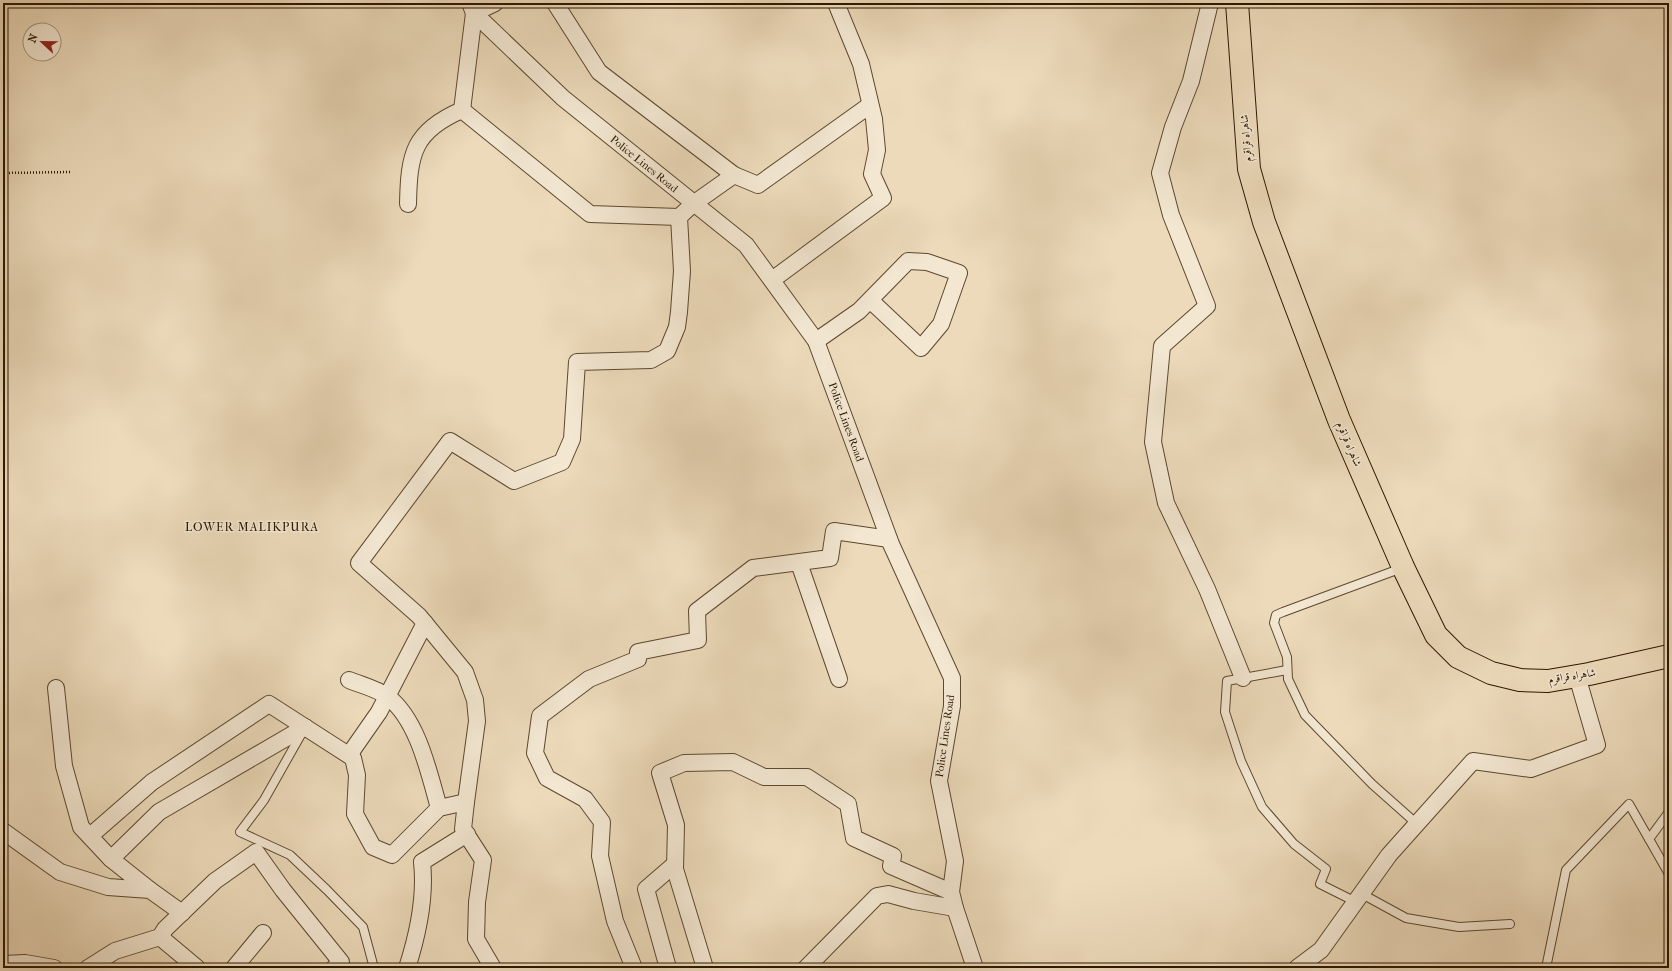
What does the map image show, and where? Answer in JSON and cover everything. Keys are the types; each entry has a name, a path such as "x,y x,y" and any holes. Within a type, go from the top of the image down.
{"highway":[{"name":"شاہراہ قراقرم","path":"1237,3 1249,169 1264,222 1339,420 1403,567 1436,635 1458,657 1491,673 1520,680 1548,681 1669,656"}],"street":[{"path":"462,110 472,8 495,3"},
{"path":"555,3 599,72 734,175 758,185 870,105"},
{"path":"772,280 883,198 872,174 877,150 870,105 861,64 836,3"},
{"path":"1210,3 1191,81 1173,127 1160,173 1171,215 1207,306 1162,346 1153,442 1166,503 1207,589 1243,678"},
{"name":"Police Lines Road","path":"472,8 563,98 693,204 746,245 816,341 889,539 952,678 952,706 939,781 955,861 952,892 955,908 975,968"},
{"path":"408,204 409,171 414,153 424,134 440,119 462,110"},
{"path":"462,110 590,214 679,217 693,204 734,175"},
{"path":"493,968 476,939 477,902 483,860 464,829 466,802 477,721 475,700 465,672 425,624 359,563 450,441 514,481 562,462 572,439 577,362 651,360 666,351 677,327 679,312 682,271 679,217"},
{"path":"816,341 858,311 908,261 927,262 959,273 941,324 921,348 870,300"},
{"path":"634,968 615,921 600,856 602,822 585,799 546,778 535,753 540,716 589,679 638,659 638,652 698,640 697,611 753,568 830,558 834,531 889,539"},
{"path":"799,563 839,679"},
{"path":"349,755 379,712 425,624"},
{"path":"1304,965 1321,950 1389,855 1473,761 1531,769 1597,745 1577,676"},
{"path":"349,680 387,696 406,713 425,759 439,808"},
{"path":"56,688 64,766 80,827 111,859 182,913"},
{"path":"90,836 152,782 269,704 353,758 357,775 355,814 373,847 392,855 439,808 466,802"},
{"path":"111,859 159,812 305,728"},
{"path":"705,968 675,864 676,825 660,773 684,763 732,762 764,777 808,778 848,804 854,838 892,856 891,866 952,892"},
{"path":"4,834 60,872 108,887 150,890"},
{"path":"407,968 415,942 421,907 424,881 422,862 467,834"},
{"path":"88,968 115,951 160,937 165,929 215,881 256,852 283,890 341,962 334,968"},
{"path":"668,968 646,889 675,864"},
{"path":"806,968 877,896 888,894 914,902 955,908"},
{"path":"234,968 263,933"},
{"path":"160,937 197,968"},
{"path":"5,965 25,963 54,968"}],"lane":[{"path":"1403,567 1276,615 1274,623 1287,657 1288,679 1306,716 1372,784 1417,824"},
{"path":"1288,670 1227,681 1225,712 1241,761 1262,807 1294,844 1326,869 1320,884 1359,898 1406,918 1459,927 1510,924"},
{"path":"305,728 264,800 240,832 290,855 327,890 363,927 374,968"},
{"path":"1546,968 1566,870 1629,804 1669,874"},
{"path":"1649,838 1669,812"}],"path":[{"path":"3,173 70,172"}],"district":[{"name":"LOWER MALIKPURA","path":"252,527"}]}
